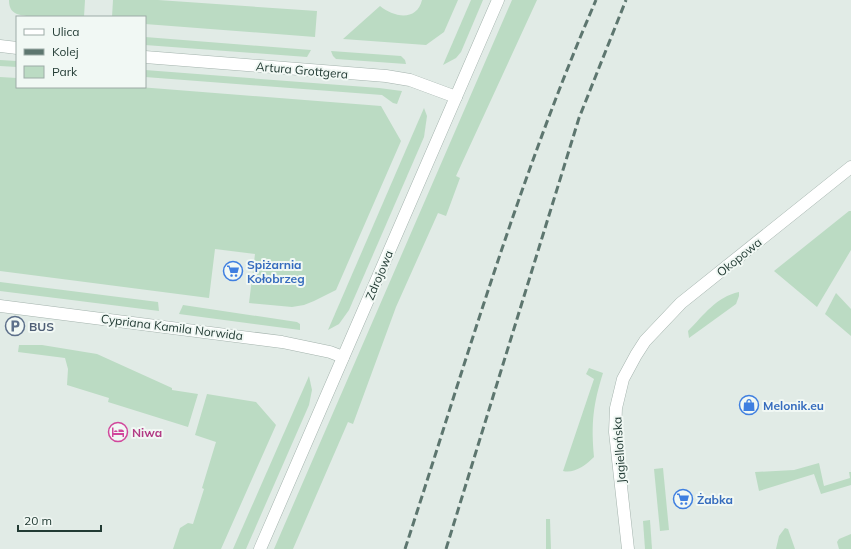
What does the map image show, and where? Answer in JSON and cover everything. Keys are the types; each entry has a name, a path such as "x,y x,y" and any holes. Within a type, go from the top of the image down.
{"street":[{"name":"Zdrojowa","path":"260,549 498,0"},
{"path":"0,46 16,48"},
{"name":"Artura Grottgera","path":"146,57 386,76 410,80 456,96"},
{"name":"Okopowa","path":"636,355 645,341 681,303 851,167"},
{"name":"Cypriana Kamila Norwida","path":"0,306 282,342 343,356"},
{"name":"Jagiellońska","path":"628,549 615,432 616,408 623,379 636,355"}],"green space":[{"path":"9,0 85,0 84,16 20,15 15,13 10,6"},
{"path":"113,0 158,0 317,11 315,37 146,24 146,16 112,16"},
{"path":"422,0 458,0 444,32 426,45 343,39 380,6 391,13 404,15 415,12"},
{"path":"471,0 483,0 461,52 456,58 443,65"},
{"path":"512,0 537,0 456,176 460,178 446,216 438,213 396,307 353,424 348,422 293,549 274,549"},
{"path":"146,37 311,50 307,57 146,45"},
{"path":"331,51 401,56 405,60 406,64 336,59"},
{"path":"0,60 16,61 16,67 0,66"},
{"path":"146,70 402,91 397,104 393,103 382,95 146,77"},
{"path":"0,77 16,78 16,88 146,88 381,106 401,141 336,290 304,305 292,307 249,303 255,254 215,249 209,298 0,271"},
{"path":"424,108 427,116 424,137 349,310 339,324 328,330"},
{"path":"849,211 851,211 851,250 817,307 774,271"},
{"path":"0,282 158,302 159,311 0,291"},
{"path":"739,292 736,304 689,338 688,331 711,307 731,294"},
{"path":"836,293 851,309 851,336 825,314"},
{"path":"183,305 297,322 300,324 300,330 179,314"},
{"path":"19,345 42,345 97,354 172,388 172,390 198,394 188,427 108,402 109,398 67,385 68,369 65,358 18,352"},
{"path":"589,368 603,373 594,414 594,457 584,466 567,472 563,471 594,379 586,374"},
{"path":"309,376 312,390 309,405 246,549 233,549"},
{"path":"207,394 256,402 276,425 221,549 173,549 180,528 188,523 193,524 216,442 195,435"},
{"path":"819,463 824,486 850,478 849,472 851,472 851,485 821,494 814,474 759,491 755,472 794,470"},
{"path":"663,468 669,530 660,531 654,469"},
{"path":"546,519 550,519 551,549 546,549"},
{"path":"650,520 652,549 645,549 643,521"},
{"path":"785,528 788,529 795,549 776,549 779,536"},
{"path":"851,534 851,549 839,549 837,542 839,539"}],"railway":[{"path":"405,549 471,341 518,203 568,67 596,0"},
{"path":"446,549 579,118 626,0"}],"place":[{"name":"Spiżarnia Kołobrzeg","path":"233,271"},
{"name":"BUS","path":"15,326"},
{"name":"Melonik.eu","path":"749,405"},
{"name":"Niwa","path":"118,432"},
{"name":"Żabka","path":"683,499"}]}
